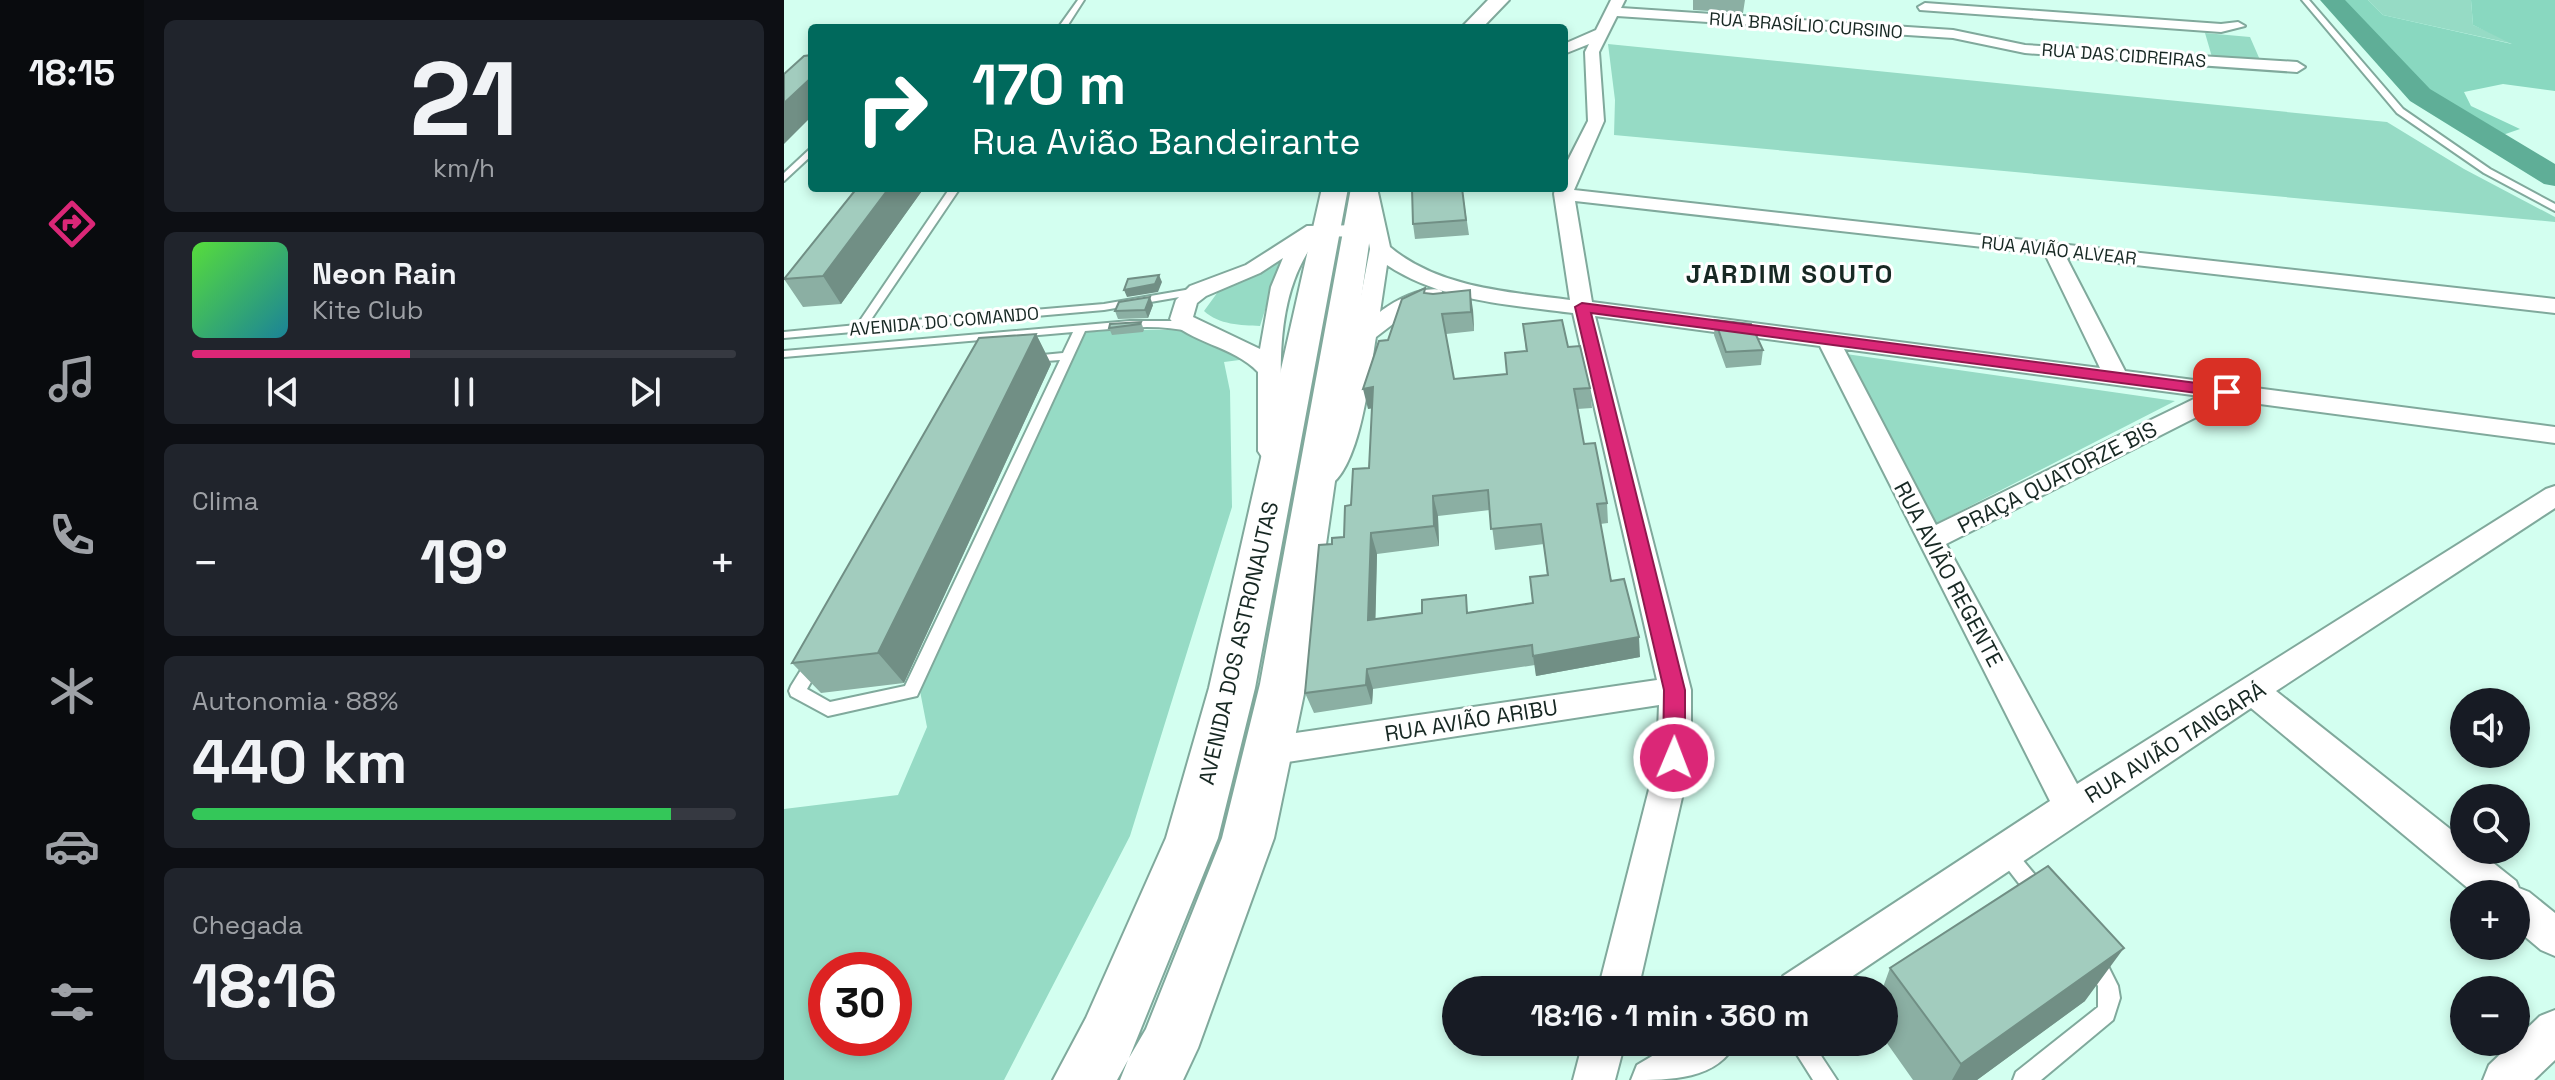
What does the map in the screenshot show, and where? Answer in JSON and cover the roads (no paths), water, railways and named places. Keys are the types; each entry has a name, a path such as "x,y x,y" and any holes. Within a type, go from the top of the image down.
{"main road":[{"path":"1475,24 1499,0"},
{"path":"1494,24 1518,0"},
{"name":"AVENIDA DOS ASTRONAUTAS","path":"1083,1080 1107,1039 1192,838 1232,688 1293,493 1315,372 1350,215"},
{"name":"AVENIDA DOS ASTRONAUTAS","path":"1150,1080 1168,1048 1248,838 1283,684 1293,493"}],"street":[{"path":"1922,3 2221,28 2238,26"},
{"path":"1922,3 1940,26 1953,34"},
{"path":"1568,180 1596,121 1592,52 1614,6"},
{"name":"RUA BRASÍLIO CURSINO","path":"1614,6 1953,34"},
{"path":"1568,48 1601,33"},
{"name":"RUA DAS CIDREIRAS","path":"1953,34 2025,49 2297,67"},
{"name":"RUA AVIÃO ALVEAR","path":"1568,189 2555,306"},
{"path":"1564,192 1582,307 1675,690 1674,758 1621,976"},
{"path":"1350,215 1398,266 1435,281 1485,295"},
{"path":"1315,372 1259,357 1243,347 1198,330 1181,319 1187,300 1198,291 1253,269 1350,215"},
{"path":"1350,215 1363,336"},
{"path":"2052,249 2116,377"},
{"path":"1293,493 1315,372 1398,309 1446,292 1582,307 2555,435"},
{"name":"RUA AVIÃO REGENTE","path":"1828,340 2071,807"},
{"name":"PRAÇA QUATORZE BIS","path":"1930,540 2227,392"},
{"name":"RUA AVIÃO TANGARÁ","path":"1818,976 2071,807 2254,692 2555,495"},
{"name":"RUA AVIÃO ARIBU","path":"1268,751 1675,690"},
{"path":"2254,692 2486,880"},
{"path":"2530,916 2555,937"},
{"path":"2504,1080 2555,1031"},
{"path":"1594,1080 1600,1056"},
{"path":"1652,1080 1692,1056"}],"lane":[{"path":"1065,24 1081,0"},
{"path":"2305,0 2400,111 2487,171 2555,208"},
{"path":"784,178 808,154"},
{"path":"847,349 952,192"},
{"name":"AVENIDA DO COMANDO","path":"784,335 1104,307 1198,291"},
{"path":"820,650 797,691 828,709 911,691 1068,356 1104,307"},
{"name":"AVENIDA DO COMANDO","path":"784,354 1087,328 1173,324 1198,330"},
{"path":"1013,360 1068,356"},
{"path":"2005,852 2055,914"},
{"path":"2024,1080 2106,1013 2111,998 2110,982 2082,948"},
{"path":"1809,1056 1826,1080"}],"waterway":[{"path":"2332,0 2420,95 2555,177"}],"district":[{"name":"JARDIM SOUTO","path":"1790,274"}]}
